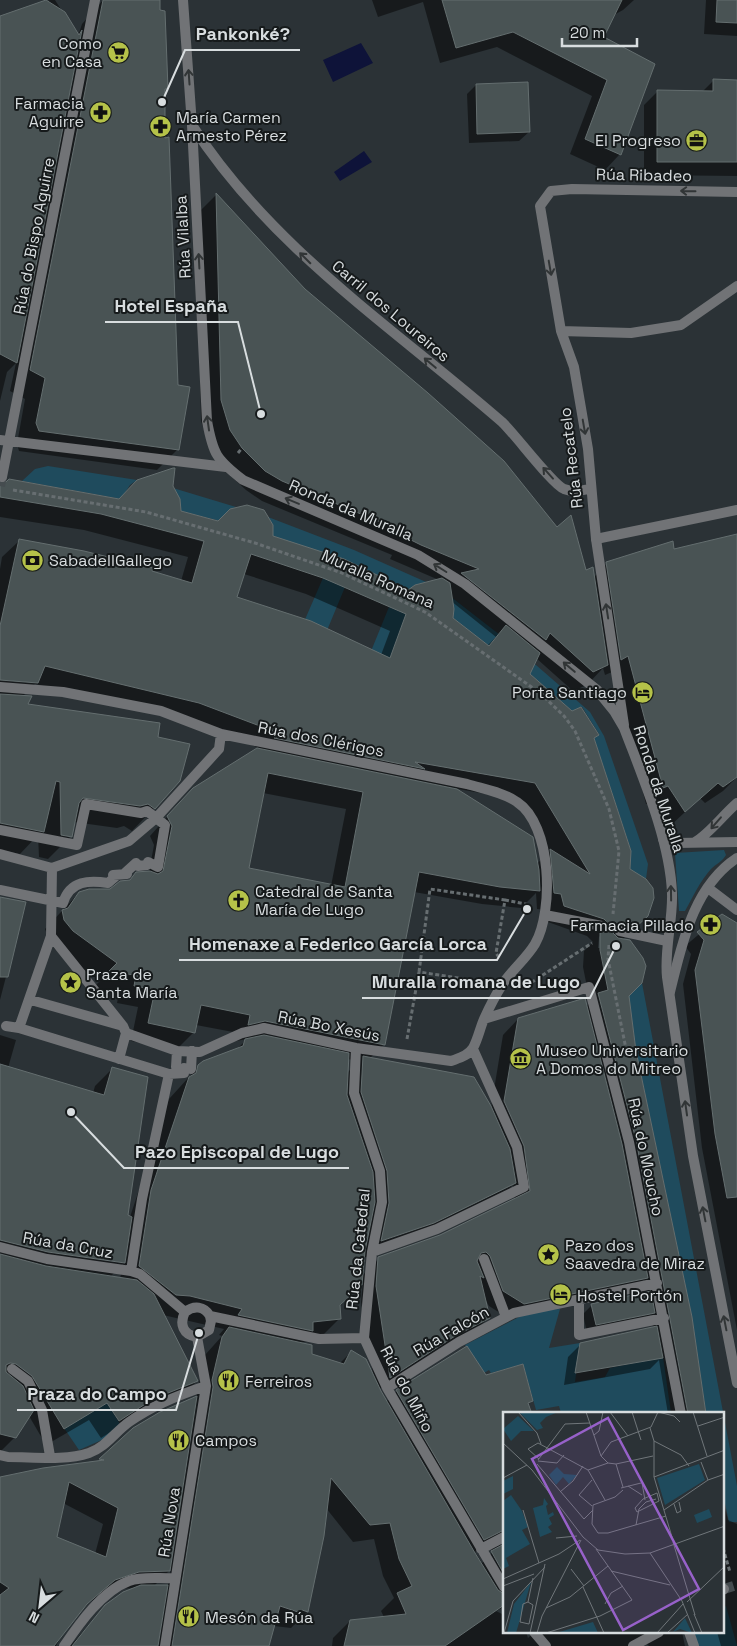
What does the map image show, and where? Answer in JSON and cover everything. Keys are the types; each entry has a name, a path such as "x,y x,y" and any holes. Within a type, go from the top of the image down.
{"street":[{"name":"Rúa do Bispo Aguirre","path":"2,478 5,440 95,0"},
{"name":"Rúa Vilalba","path":"183,0 192,125 207,420 215,455 226,467"},
{"name":"Carril dos Loureiros","path":"192,125 213,157 259,211 316,269 504,424 562,488 578,491 590,489"},
{"name":"Rúa Ribadeo","path":"551,191 572,189 737,192"},
{"name":"Rúa Recatelo","path":"551,191 540,206 541,220 561,332 574,367 588,449 590,489 596,539 619,706 624,728"},
{"path":"561,332 631,333 681,325 737,286"},
{"name":"Ronda da Muralla","path":"5,440 226,467 243,480 418,554 465,584 596,690 614,711 624,728 663,839 672,895 665,965 693,1156 737,1383"},
{"path":"596,539 737,510"},
{"name":"Rúa dos Clérigos","path":"0,686 63,692 161,711 221,734 467,784 501,794 518,802 529,813 536,824 543,844 545,914"},
{"path":"0,854 52,868 129,841 156,818 219,749 221,734"},
{"path":"695,842 705,836 716,821 737,803"},
{"path":"0,830 77,845 86,804 141,813 147,811 166,825 158,867 148,862 147,864 133,864 135,867 125,873 127,874 113,875 115,877 108,883 92,880 82,882 68,891 62,903 0,890"},
{"path":"663,839 676,843 737,842"},
{"path":"670,992 684,936 708,888 721,870 737,858"},
{"path":"20,1028 51,936 52,868"},
{"path":"708,888 737,910"},
{"path":"372,1252 437,1229 524,1187 517,1147 473,1049 484,1019 502,985 535,943 545,914 602,926"},
{"path":"620,931 667,942"},
{"path":"51,936 124,1030 119,1059"},
{"name":"Rúa do Moucho","path":"484,1019 590,987 629,1142 681,1412"},
{"path":"31,1000 124,1030 176,1051 180,1069"},
{"path":"6,1026 20,1028 119,1059 180,1069"},
{"name":"Rúa Bo Xesús","path":"176,1051 200,1052 242,1032 264,1028 356,1048 451,1061 463,1057 473,1049"},
{"name":"Rúa da Catedral","path":"356,1048 354,1093 380,1171 382,1202 372,1252 364,1338"},
{"path":"192,1051 180,1069 142,1199 131,1271 140,1274 185,1312 182,1319 182,1327 186,1334 197,1337 209,1330 210,1316"},
{"name":"Rúa da Cruz","path":"0,1246 47,1259 131,1271"},
{"name":"Rúa Falcón","path":"484,1259 506,1317"},
{"name":"Rúa Falcón","path":"387,1388 459,1342 514,1313 657,1283"},
{"path":"579,1300 579,1335 664,1318"},
{"name":"Rúa do Miño","path":"185,1312 197,1307 203,1309 210,1316 319,1339 364,1338 387,1388 503,1585"},
{"path":"0,1455 8,1457 74,1456 89,1452 100,1448 128,1422 171,1397 206,1386 197,1337"},
{"path":"12,1369 28,1381 42,1410 50,1456"},
{"name":"Rúa Nova","path":"165,1646 206,1386"},
{"path":"481,1548 503,1537"},
{"path":"64,1646 85,1615 119,1586 130,1580 175,1578"},
{"path":"536,1634 546,1646"},
{"path":"633,1646 654,1634"},
{"path":"690,1634 694,1646"}],"path":[{"path":"238,453 242,448"},
{"name":"Muralla Romana","path":"8,489 146,512 255,543 342,573 425,612 532,688 564,716 575,731 609,809 619,851 613,921"},
{"path":"404,1054 419,972 430,890 529,905"},
{"path":"506,900 496,953 511,974"},
{"path":"524,987 591,943 600,940"},
{"path":"419,972 502,985"}],"shaded area":[{"path":"361,43 373,63 333,82 323,60"},
{"path":"364,151 372,162 340,181 334,172"},
{"path":"48,466 137,480 130,485 121,499 22,481 35,469"},
{"path":"173,488 236,507 230,509 220,521 181,511 180,499"},
{"path":"268,517 354,550 426,582 415,585 408,590 273,536 273,525"},
{"path":"323,578 345,587 311,669 277,684"},
{"path":"451,597 513,645 590,712 604,736 648,864 646,879 630,872 631,850 594,738 599,734 582,707 572,711 530,674 495,638 489,646 453,618"},
{"path":"389,607 406,614 389,667 367,661"},
{"path":"724,850 725,857 707,874 685,911 679,911 675,853"},
{"path":"642,983 723,1412 706,1412 692,1317 636,1051 628,992"},
{"path":"560,1309 549,1348 580,1343 575,1382 605,1377 610,1368 663,1357 671,1412 561,1412 559,1406 536,1410 523,1364 491,1373 489,1370 484,1373 465,1345 521,1316 537,1310"},
{"path":"107,1403 120,1424 104,1439 79,1450 64,1428"},
{"path":"724,1417 737,1486 737,1522 729,1522 724,1499"},
{"path":"726,1606 737,1646 697,1646 694,1634 724,1634 724,1607"}],"building":[{"path":"46,0 65,12 79,35 82,30 17,363 0,354 0,16"},
{"path":"103,0 160,0 160,10 165,11 168,89 165,89 165,138 169,137 178,385 190,387 179,450 39,431 36,423 45,378 30,370"},
{"path":"442,0 622,0 604,37 655,64 621,155 585,139 607,80 513,32 456,48"},
{"path":"717,0 737,0 737,23 716,22"},
{"name":"El Progreso","path":"713,79 737,80 737,162 657,162 657,90 713,91"},
{"path":"528,82 530,132 477,134 476,84"},
{"path":"216,193 305,289 428,393 504,461 557,527 571,515 586,570 593,567 608,665 593,672 550,633 546,640 461,573 479,569 409,539 411,535 282,481 265,471 242,448 230,430 221,400"},
{"path":"175,468 173,486 180,499 181,511 218,521 230,509 247,505 264,510 273,525 273,536 344,559 408,590 415,585 442,578 450,583 454,609 453,618 489,646 506,625 540,653 530,674 572,711 581,707 599,735 594,738 631,851 630,869 646,879 653,888 654,898 648,916 636,927 617,925 613,933 618,938 630,940 643,958 646,966 642,983 629,996 636,1051 692,1317 706,1412 688,1412 636,1140 598,993 608,990 600,950 600,933 607,931 609,924 604,919 564,906 561,894 554,893 550,849 590,874 535,783 415,762 425,769 274,738 281,734 199,703 45,666 38,683 0,680 0,626 19,539 84,551 153,568 152,571 192,583 204,541 101,514 0,497 0,483 5,483 9,479 119,499 137,480","holes":["251,554 323,578 406,614 390,658 311,621 237,597"]},
{"path":"737,534 737,777 723,787 718,783 685,812 668,786 663,788 628,656 621,660 606,562 673,541 674,549"},
{"path":"0,694 32,696 28,704 160,723 158,737 190,744 180,781 155,809 148,804 140,806 83,798 79,803 72,837 61,835 60,782 56,781 44,832 0,823"},
{"name":"Catedral de Santa María de Lugo","path":"257,748 457,789 533,837 539,870 540,891 500,887 419,872 385,1045 265,1021 248,1025 250,1015 201,1005 195,1033 148,1023 155,990 134,986 136,975 108,972 117,963 73,931 64,920 62,910 68,908 79,892 89,889 110,889 120,881 130,880 136,872 150,871 158,874 163,871 172,826 167,816 193,788","holes":["268,773 363,792 345,887 249,868"]},
{"path":"0,897 26,902 8,977 0,977"},
{"path":"722,914 737,923 737,1197 727,1198 715,1134 695,970 704,940 697,932"},
{"path":"585,998 622,1144 648,1278 524,1304 503,1291 490,1256 486,1252 481,1253 477,1261 484,1278 480,1276 490,1318 455,1336 390,1378 376,1286 378,1257 440,1235 530,1191 524,1146 504,1101 518,1018"},
{"path":"264,1035 349,1053 347,1095 373,1172 375,1202 365,1251 362,1285 340,1305 341,1319 313,1322 313,1331 238,1315 242,1309 190,1296 176,1295 139,1266 151,1190 189,1077 196,1073 198,1065 203,1061 243,1046 245,1039"},
{"path":"363,1056 474,1077 491,1106 510,1149 516,1183 434,1223 381,1241 389,1203 387,1171 361,1092"},
{"path":"0,1064 104,1095 112,1067 148,1077 128,1215 132,1217 125,1263 48,1252 0,1240"},
{"path":"0,1254 46,1266 137,1280 154,1294 198,1381 153,1399 119,1421 107,1403 64,1429 32,1376 16,1364 10,1363 6,1365 6,1372 23,1386 34,1410 16,1438 0,1434"},
{"path":"651,1291 655,1313 596,1325 591,1304"},
{"path":"657,1326 663,1358 575,1373 580,1343"},
{"path":"229,1327 312,1345 312,1354 344,1364 351,1350 366,1359 381,1391 475,1553 498,1590 503,1593 503,1606 445,1646 344,1646 350,1620 406,1614 397,1593 412,1586 399,1559 390,1523 370,1525 331,1478 324,1536 308,1612 302,1610 301,1613 280,1606 269,1646 172,1646 213,1387 212,1380 222,1337"},
{"path":"467,1346 486,1375 523,1364 533,1401 528,1403 531,1412 503,1412 503,1530 484,1540 396,1390"},
{"path":"197,1396 170,1571 139,1572 115,1580 87,1604 54,1646 0,1646 0,1595 9,1588 0,1582 0,1477 43,1468 104,1460 99,1459 133,1428 160,1412","holes":["69,1482 118,1508 106,1557 57,1537"]},
{"path":"503,1545 503,1572 491,1551"},
{"path":"141,1585 168,1585 158,1646 72,1646 105,1605 123,1592"}],"tunnel":[{"path":"0,486 2,477"},
{"path":"602,926 620,931"},
{"path":"724,1589 737,1585"}],"place":[{"name":"Como en Casa","path":"118,52"},
{"name":"Pankonké?","path":"162,102"},
{"name":"Farmacia Aguirre","path":"100,112"},
{"name":"María Carmen Armesto Pérez","path":"160,126"},
{"name":"El Progreso","path":"697,140"},
{"name":"Hotel España","path":"261,414"},
{"name":"SabadellGallego","path":"33,560"},
{"name":"Porta Santiago","path":"643,692"},
{"name":"Catedral de Santa María de Lugo","path":"239,900"},
{"name":"Homenaxe a Federico García Lorca","path":"527,909"},
{"name":"Farmacia Pillado","path":"710,925"},
{"name":"Muralla romana de Lugo","path":"616,946"},
{"name":"Praza de Santa María","path":"70,983"},
{"name":"Museo Universitario A Domos do Mitreo","path":"520,1059"},
{"name":"Pazo Episcopal de Lugo","path":"71,1112"},
{"name":"Pazo dos Saavedra de Miraz","path":"549,1254"},
{"name":"Hostel Portón","path":"561,1295"},
{"name":"Praza do Campo","path":"199,1333"},
{"name":"Ferreiros","path":"229,1381"},
{"name":"Campos","path":"179,1440"},
{"name":"Mesón da Rúa","path":"189,1617"}]}
